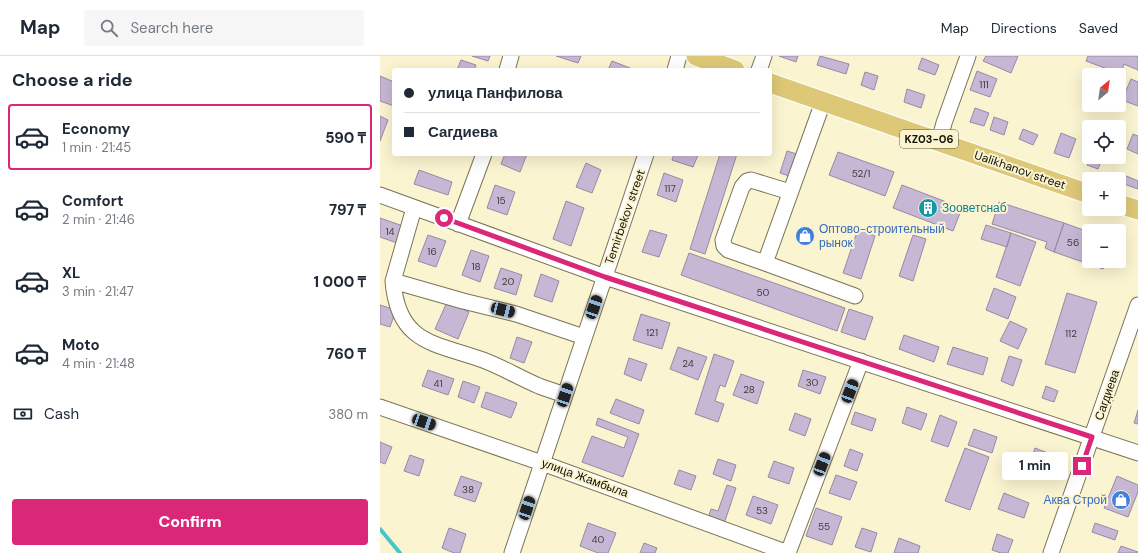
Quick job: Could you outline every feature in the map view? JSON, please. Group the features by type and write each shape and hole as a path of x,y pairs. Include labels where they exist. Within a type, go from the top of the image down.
{"main road":[{"path":"696,56 729,68"},
{"name":"Ualikhanov street","path":"772,84 1082,192"},
{"path":"1126,206 1138,210"}],"street":[{"path":"508,68 511,56"},
{"path":"676,68 679,56"},
{"path":"760,68 764,56"},
{"path":"939,142 944,123 968,56"},
{"path":"765,262 823,102"},
{"path":"458,224 483,156"},
{"name":"Temirbekov street","path":"512,553 645,156"},
{"path":"790,192 751,180 747,181 742,187 723,240 724,246 728,250 765,262 855,296"},
{"path":"380,195 605,277 1138,453"},
{"path":"414,208 393,281 394,296 401,313 410,328 418,336 439,347 483,360 540,386 565,395"},
{"path":"393,281 516,314 584,337"},
{"name":"Сагдиева","path":"1051,553 1138,305"},
{"path":"788,553 862,361"},
{"name":"улица Жамбыла","path":"380,407 542,463 788,553"}],"building":[{"path":"472,56 490,56 488,61"},
{"path":"556,56 581,56 578,63"},
{"path":"779,56 798,56 796,62"},
{"path":"820,56 849,64 846,74 817,65"},
{"path":"986,56 1018,56 1011,73 983,61"},
{"path":"1088,56 1138,56 1138,70 1124,64 1123,68 1105,68 1086,61"},
{"path":"922,58 939,65 935,75 918,69"},
{"path":"461,60 476,65 475,68 458,68"},
{"path":"612,61 630,68 609,68"},
{"path":"977,71 997,79 990,97 970,90"},
{"path":"865,72 878,76 874,90 861,85"},
{"path":"380,76 392,81 392,105 380,101"},
{"path":"1131,79 1138,82 1138,106 1126,102 1126,91"},
{"path":"907,89 925,95 921,108 904,102"},
{"path":"975,108 989,113 984,126 970,122"},
{"path":"380,116 388,120 380,141"},
{"path":"994,117 1008,122 1004,135 990,130"},
{"path":"1023,129 1038,135 1033,145 1019,139"},
{"path":"1061,133 1076,139 1069,158 1054,153"},
{"path":"1133,134 1138,136 1138,154 1127,149"},
{"path":"787,151 800,155 792,177 780,173"},
{"path":"838,152 894,172 885,196 829,175"},
{"path":"504,156 526,156 520,172 501,164"},
{"path":"673,156 698,156 693,167 672,160"},
{"path":"719,156 736,156 705,254 690,249"},
{"path":"586,163 601,170 592,193 576,187"},
{"path":"1087,164 1100,164 1098,169"},
{"path":"419,170 452,182 448,195 414,184"},
{"path":"664,173 683,180 676,202 657,195"},
{"path":"1126,176 1138,181 1138,189 1126,185"},
{"path":"495,185 515,192 507,215 487,208"},
{"name":"Зооветснаб","path":"902,185 962,208 953,231 893,208"},
{"path":"566,201 584,208 571,246 553,239"},
{"path":"999,202 1064,223 1054,252 1045,248 1047,242 992,224"},
{"path":"380,218 403,226 397,243 380,237"},
{"path":"1064,223 1082,229 1082,262 1054,252"},
{"path":"986,225 1011,233 1007,247 981,239"},
{"path":"858,229 875,236 861,279 843,273"},
{"path":"650,230 667,235 659,257 642,252"},
{"path":"1011,233 1036,242 1020,286 996,277"},
{"path":"428,235 446,241 436,267 418,261"},
{"path":"913,235 926,239 913,281 899,276"},
{"path":"471,250 489,256 480,282 462,275"},
{"path":"689,253 845,308 837,331 681,275"},
{"path":"501,268 522,275 516,295 494,288"},
{"path":"541,274 559,281 552,302 534,296"},
{"path":"994,288 1016,297 1008,319 986,310"},
{"path":"1067,293 1097,302 1075,373 1045,364"},
{"path":"447,302 469,312 458,339 435,329"},
{"path":"380,305 396,310 390,327 380,324"},
{"path":"849,309 873,317 865,340 841,332"},
{"path":"641,314 670,323 662,349 633,340"},
{"path":"1010,321 1027,329 1018,349 1000,341"},
{"path":"904,335 939,347 934,362 899,349"},
{"path":"517,337 532,342 524,363 510,358"},
{"path":"678,347 707,357 698,380 670,369"},
{"path":"953,347 988,358 983,375 947,364"},
{"path":"714,354 734,361 725,387 720,385 715,401 724,404 718,422 695,414"},
{"path":"1009,356 1022,360 1013,386 1001,381"},
{"path":"629,358 647,364 641,381 624,374"},
{"path":"428,370 454,379 448,395 422,386"},
{"path":"803,370 826,377 820,394 798,386"},
{"path":"741,374 764,382 757,404 733,395"},
{"path":"463,381 480,387 474,403 458,397"},
{"path":"1046,386 1058,391 1054,402 1042,398"},
{"path":"486,392 517,403 511,418 481,407"},
{"path":"616,399 644,410 639,424 610,413"},
{"path":"907,407 927,414 921,430 902,423"},
{"path":"1138,410 1138,424 1134,423"},
{"path":"855,412 876,419 872,431 851,424"},
{"path":"795,413 811,419 805,436 789,430"},
{"path":"940,415 957,422 948,447 931,441"},
{"path":"598,418 639,434 623,477 582,462 592,436 624,448 628,437 596,425"},
{"path":"974,429 997,437 992,453 968,445"},
{"path":"380,442 392,447 385,464 380,462"},
{"path":"965,448 989,457 970,510 945,501"},
{"path":"1035,448 1048,453 1041,473 1028,468"},
{"path":"850,449 863,454 857,471 844,466"},
{"path":"410,455 424,460 419,476 404,471"},
{"path":"718,459 736,465 731,481 713,474"},
{"path":"774,461 794,468 789,484 768,477"},
{"path":"679,470 696,476 691,490 674,484"},
{"path":"836,475 857,482 850,500 829,493"},
{"path":"461,476 482,483 475,502 454,495"},
{"name":"Аква Строй","path":"1117,476 1138,485 1138,492 1128,517 1104,508"},
{"path":"727,485 736,488 724,524 708,518 711,509 718,511"},
{"path":"1004,493 1029,503 1024,518 998,509"},
{"path":"753,496 778,505 771,524 746,515"},
{"path":"816,508 842,517 832,545 806,536"},
{"path":"588,523 616,533 608,553 598,553 580,546"},
{"path":"1095,523 1118,531 1115,540 1092,532"},
{"path":"449,528 466,534 460,553 454,553 442,548"},
{"path":"862,528 877,533 871,552 855,547"},
{"path":"997,534 1013,540 1008,553 1001,553 992,550"},
{"path":"899,538 920,546 918,553 894,553"},
{"path":"644,543 657,548 655,553 640,553"},
{"path":"1121,546 1138,552 1138,553 1118,553"}],"waterway":[{"path":"380,529 400,553"}],"place":[{"name":"Зооветснаб","path":"928,208"},
{"name":"Оптово-строительный рынок","path":"805,236"},
{"name":"Аква Строй","path":"1121,500"}],"route":[{"path":"444,218 605,277 1092,437 1082,466"}]}
